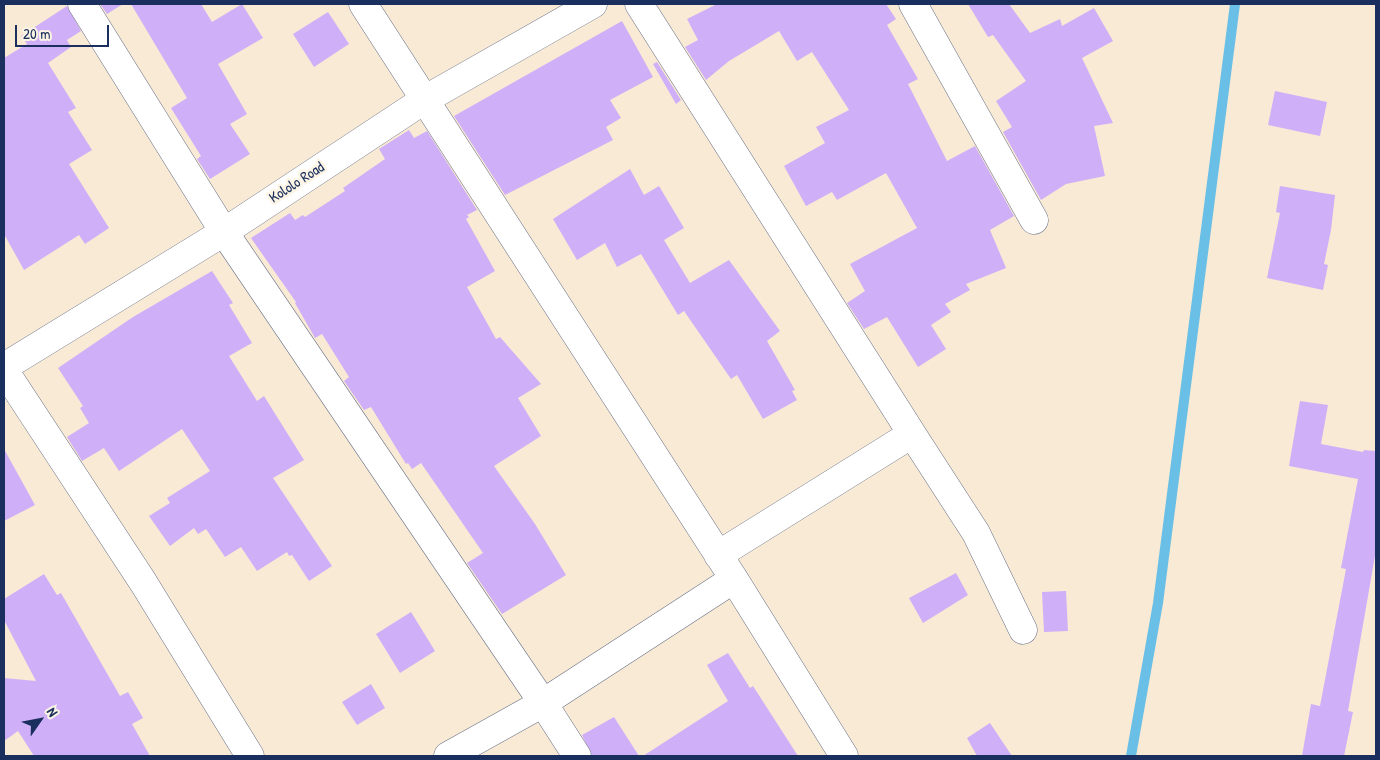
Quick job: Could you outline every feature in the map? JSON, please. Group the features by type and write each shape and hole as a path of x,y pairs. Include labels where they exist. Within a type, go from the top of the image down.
{"street":[{"path":"82,4 224,232 544,703 577,756"},
{"path":"363,4 734,579 844,756"},
{"name":"Kololo Road","path":"4,369 224,232 424,100 593,4"},
{"path":"639,4 976,533 1024,630"},
{"path":"913,4 1034,220"},
{"path":"4,369 143,582 250,756"},
{"path":"718,555 912,434"},
{"path":"448,756 544,703 734,579"}],"building":[{"path":"100,4 123,4 107,14"},
{"path":"131,4 201,4 212,22 242,4 263,38 218,64 247,114 230,124 250,154 210,179 197,159 201,156 171,108 187,98"},
{"path":"717,4 886,4 896,19 887,25 918,79 908,84 947,161 975,146 1014,216 990,230 1006,268 966,284 970,290 945,304 951,312 931,325 946,349 918,367 887,317 864,329 847,303 865,291 850,264 917,228 886,173 837,200 832,192 806,206 784,166 825,143 816,127 849,110 812,52 797,61 779,31 729,61 706,80 685,47 698,40 687,19"},
{"path":"968,4 1009,4 1030,33 1060,19 1062,26 1094,8 1113,41 1082,58 1113,123 1094,126 1105,176 1066,184 1041,200 1003,132 1012,127 996,101 1026,81 993,35 988,37"},
{"path":"67,6 81,31 67,40 71,47 48,63 76,108 68,112 92,150 69,164 109,228 85,244 79,235 24,270 4,234 4,58 27,44 21,36"},
{"path":"328,12 349,44 314,67 293,34"},
{"path":"622,21 653,77 610,100 621,118 606,127 613,140 505,195 454,116"},
{"path":"657,62 681,100 676,104 653,64"},
{"path":"1275,91 1327,102 1320,136 1268,125"},
{"path":"409,130 414,138 427,131 477,210 467,215 469,217 466,219 495,271 467,287 496,339 500,337 541,384 518,398 541,436 494,466 535,524 566,575 502,614 467,563 483,553 421,463 412,469 408,463 406,464 371,407 364,410 344,381 349,377 322,334 315,338 296,302 251,238 290,213 295,220 303,215 305,217 345,191 343,188 385,159 379,149"},
{"path":"630,169 644,195 659,186 684,228 664,240 690,283 729,260 780,331 767,341 795,390 792,391 797,400 763,419 737,375 731,379 684,311 678,315 641,254 617,267 605,243 577,260 553,219"},
{"path":"1280,186 1335,195 1331,230 1324,264 1328,265 1323,290 1267,278 1280,213 1276,212"},
{"path":"212,271 233,303 229,305 252,343 229,356 257,401 264,396 304,460 273,478 332,566 309,581 292,555 289,556 287,552 257,571 241,547 225,557 206,529 198,534 194,528 170,546 149,516 170,503 167,498 210,471 182,429 119,471 104,448 82,461 67,437 89,423 80,408 83,406 58,368 133,317"},
{"path":"1300,401 1328,405 1321,444 1363,452 1364,450 1376,451 1376,550 1348,711 1353,712 1344,756 1302,756 1311,704 1320,706 1346,569 1341,568 1358,479 1289,466"},
{"path":"4,449 35,505 4,521"},
{"path":"956,573 968,595 923,623 909,598"},
{"path":"44,574 57,595 61,593 120,696 128,692 143,718 132,724 150,756 34,756 18,731 4,741 4,678 36,681 4,620 4,599"},
{"path":"1066,591 1068,631 1044,632 1042,592"},
{"path":"411,612 435,651 400,673 376,634"},
{"path":"728,653 750,688 753,686 798,756 643,756 728,701 707,665"},
{"path":"371,684 385,708 357,725 342,702"},
{"path":"614,717 639,756 592,756 582,735"},
{"path":"990,723 1012,756 977,756 967,738"}],"waterway":[{"path":"1131,756 1158,603 1235,4"}]}
